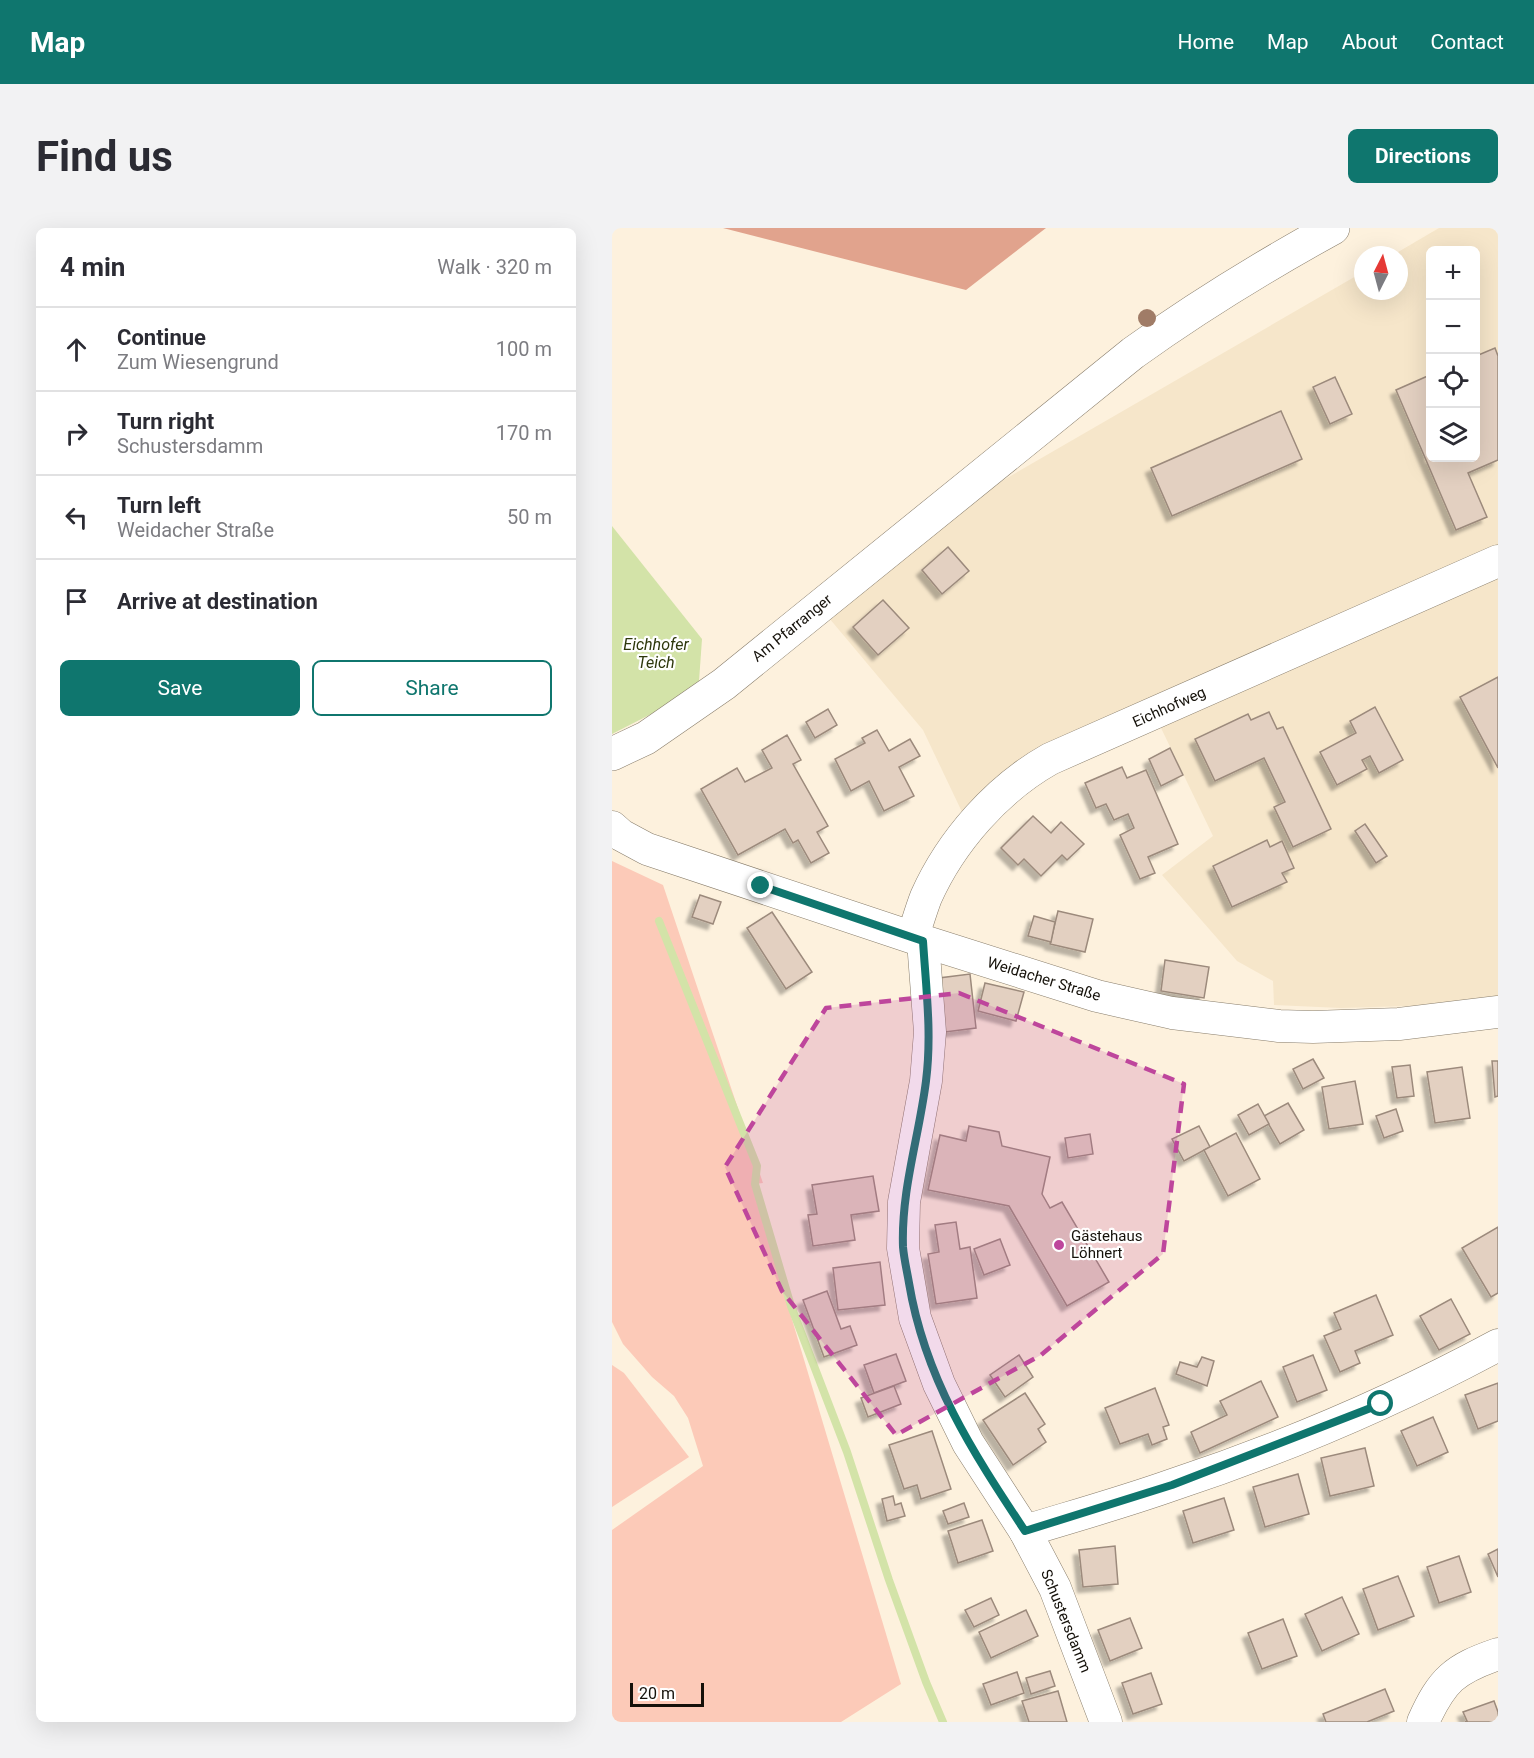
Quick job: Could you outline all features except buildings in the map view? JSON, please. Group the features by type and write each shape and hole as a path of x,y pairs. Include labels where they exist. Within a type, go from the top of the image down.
{"main road":[{"name":"Am Pfarranger","path":"612,754 646,738 724,684 963,488 1165,330 1262,267 1333,228"}],"street":[{"name":"Eichhofweg","path":"918,939 926,897 949,857 985,808 1029,771 1050,759 1498,561"},
{"name":"Weidacher Straße","path":"612,826 621,835 647,849 1097,996 1172,1013 1207,1019 1313,1027 1399,1024 1498,1012"},
{"name":"Schustersdamm","path":"918,939 930,1032 926,1081 904,1202 903,1248 915,1318 939,1384 968,1443 1025,1531 1055,1588 1106,1722"},
{"path":"1025,1531 1172,1485 1236,1462 1381,1404 1498,1345"},
{"path":"1423,1722 1439,1689 1452,1677 1466,1667 1498,1654"}],"highlighted area":[{"path":"959,993 1184,1084 1163,1254 1041,1355 896,1435 782,1291 725,1167 826,1008"}],"shaded area":[{"path":"723,228 1046,228 966,290"},
{"path":"1439,228 1498,228 1498,1000 1473,1004 1341,1008 1274,1005 1273,981 1237,961 1162,875 1213,836 1149,703 1023,757 995,778 962,812 923,730 829,618 988,489 1354,277 1354,300 1408,300 1408,246"},
{"path":"612,861 663,885 763,1183 755,1184 788,1306 901,1684 841,1722 612,1722 612,1530 703,1466 688,1418 674,1396 652,1377 623,1344 612,1322"},
{"path":"612,1365 624,1373 689,1457 612,1507"}],"water":[{"name":"Eichhofer Teich","path":"612,526 702,639 699,681 659,710 612,734"}],"waterway":[{"path":"659,921 757,1166 755,1184 791,1306 847,1452 889,1580 943,1722"}],"place":[{"name":"Gästehaus Löhnert","path":"1059,1245"}],"route":[{"path":"761,886 923,941 930,1032 926,1081 904,1202 903,1248 915,1318 939,1384 968,1443 1025,1531 1225,1467 1381,1404"}]}
